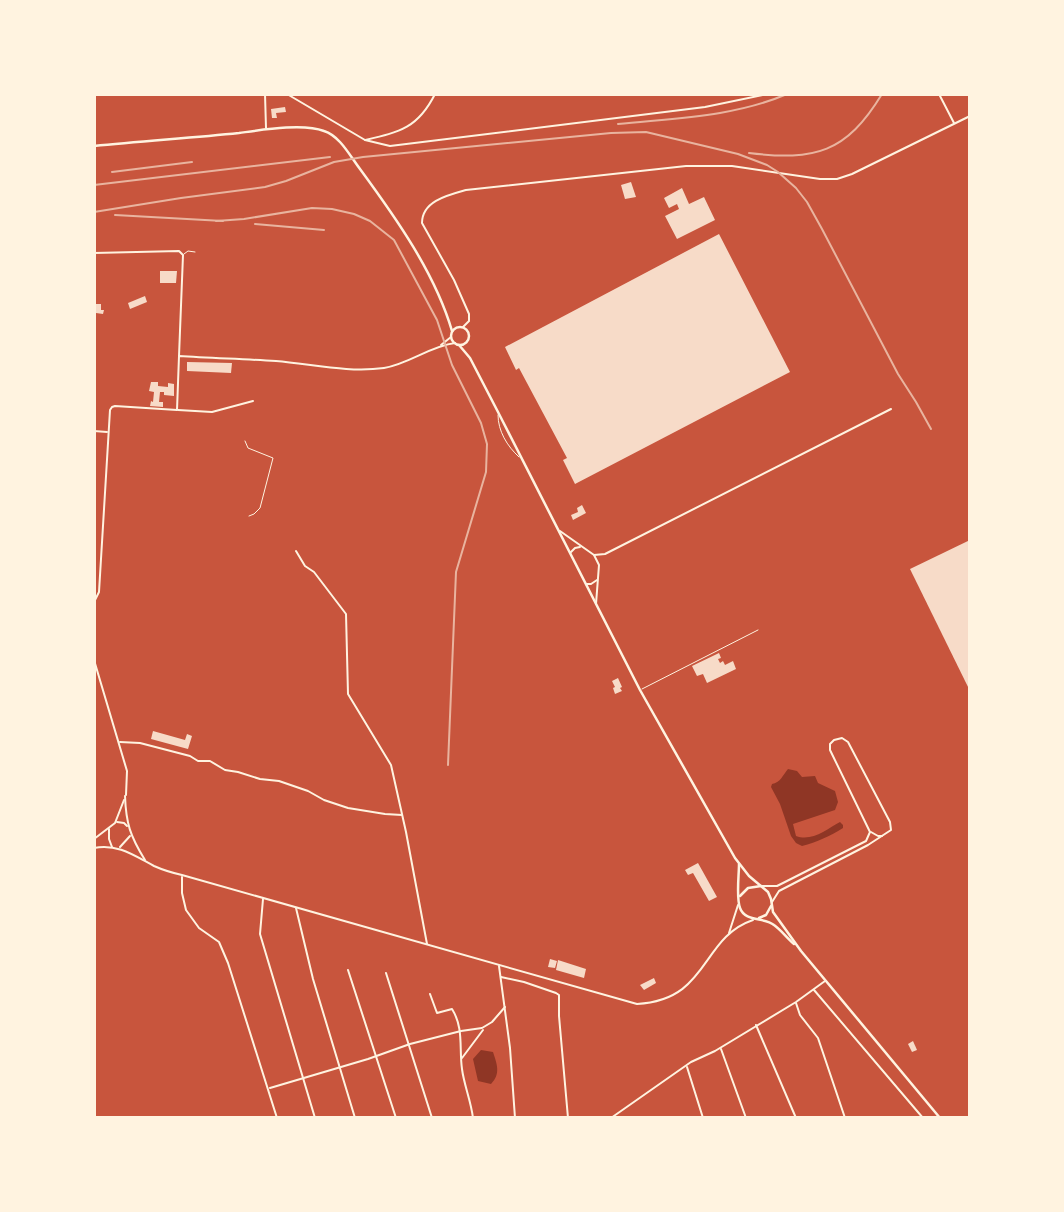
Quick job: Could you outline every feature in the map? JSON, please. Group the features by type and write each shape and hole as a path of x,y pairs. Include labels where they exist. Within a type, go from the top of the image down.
{"main road":[{"path":"94,146 312,128 330,133 340,143 408,238 447,316 452,331 451,337 468,356 640,690 739,864 768,892 778,921 940,1118"},
{"path":"447,316 467,330 468,356"},
{"path":"452,331 461,327"},
{"path":"457,344 466,342"},
{"path":"739,864 739,900 745,915 758,918 768,912 772,903"},
{"path":"739,900 745,889 761,886"},
{"path":"758,918 774,924 802,951"}],"street":[{"path":"265,94 266,130"},
{"path":"287,94 365,140 390,146 705,107 768,94"},
{"path":"365,140 408,128 418,121 435,94"},
{"path":"939,94 954,123"},
{"path":"461,327 469,321 469,314 454,280 422,223 422,214 428,207 446,196 466,190 696,166 732,166 832,179 852,174 970,116"},
{"path":"94,253 179,251 183,256 177,410"},
{"path":"439,347 451,337"},
{"path":"178,356 276,361 363,370 386,368 439,347 457,344"},
{"path":"94,603 99,592 108,432 112,407 212,412 253,401"},
{"path":"594,555 605,554 891,409"},
{"path":"94,431 108,432"},
{"path":"558,530 594,555 599,565"},
{"path":"570,553 581,546"},
{"path":"296,551 304,566 314,572 346,614 348,694 391,765 427,944"},
{"path":"596,605 599,565 605,554"},
{"path":"586,584 594,583 598,577"},
{"path":"94,660 127,771 127,788 115,823 94,839"},
{"path":"772,903 779,891 884,835 891,830 890,822 852,746 837,738 830,744 830,751 870,832 878,836 884,835"},
{"path":"119,742 140,743 198,761 210,761 225,770 308,790 324,800 348,808 402,816"},
{"path":"125,796 130,834 146,861"},
{"path":"115,823 124,823 128,827"},
{"path":"109,828 109,839 113,847"},
{"path":"761,886 783,883 866,841 870,832"},
{"path":"120,848 130,834"},
{"path":"94,848 120,848 159,868 182,876 628,1002 647,1003 673,996 687,987 728,935 743,924 758,918"},
{"path":"182,876 186,910 199,928 219,942 228,963 277,1118"},
{"path":"263,899 260,934 315,1118"},
{"path":"728,935 739,900"},
{"path":"296,907 310,967 355,1118"},
{"path":"499,965 515,1118"},
{"path":"348,970 396,1118"},
{"path":"386,973 432,1118"},
{"path":"501,977 559,995 568,1118"},
{"path":"611,1118 687,1066 796,1002 825,980"},
{"path":"814,989 923,1118"},
{"path":"430,994 437,1013 452,1010 461,1031 462,1069 472,1118"},
{"path":"796,1002 800,1015 818,1038 845,1118"},
{"path":"269,1088 410,1045 482,1028 492,1022 505,1007"},
{"path":"756,1025 796,1118"},
{"path":"461,1059 484,1030 482,1028"},
{"path":"720,1048 746,1118"},
{"path":"687,1066 703,1118"}],"lane":[{"path":"183,256 188,251 195,252"},
{"path":"244,441 248,448 273,458 260,508 249,516"},
{"path":"640,690 758,629"}],"shaded area":[{"path":"788,769 797,771 802,777 815,776 818,783 835,791 838,802 835,810 793,824 796,836 814,836 840,822 843,828 802,846 796,843 771,787"},
{"path":"481,1050 493,1052 496,1061 497,1073 491,1084 478,1081 473,1059"}],"building":[{"path":"285,107 286,112 276,113 277,118 272,118 271,109"},
{"path":"631,182 636,197 625,199 621,185"},
{"path":"682,188 689,204 704,197 715,220 677,239 665,216 679,209 677,204 669,208 664,198"},
{"path":"719,234 790,372 575,484 563,460 567,458 505,347"},
{"path":"160,271 177,271 176,283 160,283"},
{"path":"145,296 147,302 130,309 128,303"},
{"path":"94,304 101,304 103,314 94,311"},
{"path":"187,362 232,363 231,373 187,371"},
{"path":"151,382 168,387 168,383 174,384 174,396 160,392 159,402 163,402 163,407 150,406 154,392 149,391"},
{"path":"582,505 586,513 573,520 571,515 578,512 577,508"},
{"path":"970,540 970,691 910,569"},
{"path":"719,653 720,663 723,661 725,665 733,661 736,669 707,683 703,674 697,676 692,666"},
{"path":"618,678 622,691 615,694 612,681"},
{"path":"153,731 185,740 187,734 192,736 188,749 151,739"},
{"path":"698,863 717,897 709,901 693,873 688,875 685,870"},
{"path":"550,959 557,961 555,968 548,967"},
{"path":"558,960 586,969 584,978 556,970"},
{"path":"654,978 656,983 644,990 640,985"},
{"path":"913,1041 917,1050 912,1052 908,1044"}],"railway":[{"path":"618,124 725,112 767,102 787,94"},
{"path":"749,153 793,155 827,149 842,141 855,129 882,94"},
{"path":"94,212 265,187 334,162 363,157 611,133 646,132 738,154 778,172 807,202 898,374 931,429"},
{"path":"94,185 330,157"},
{"path":"112,172 192,162"},
{"path":"216,221 312,208 332,209 370,221 394,240 437,320 452,365 481,423 487,444 486,472 456,572 448,765"},
{"path":"115,215 223,221"},
{"path":"255,224 324,230"}]}
